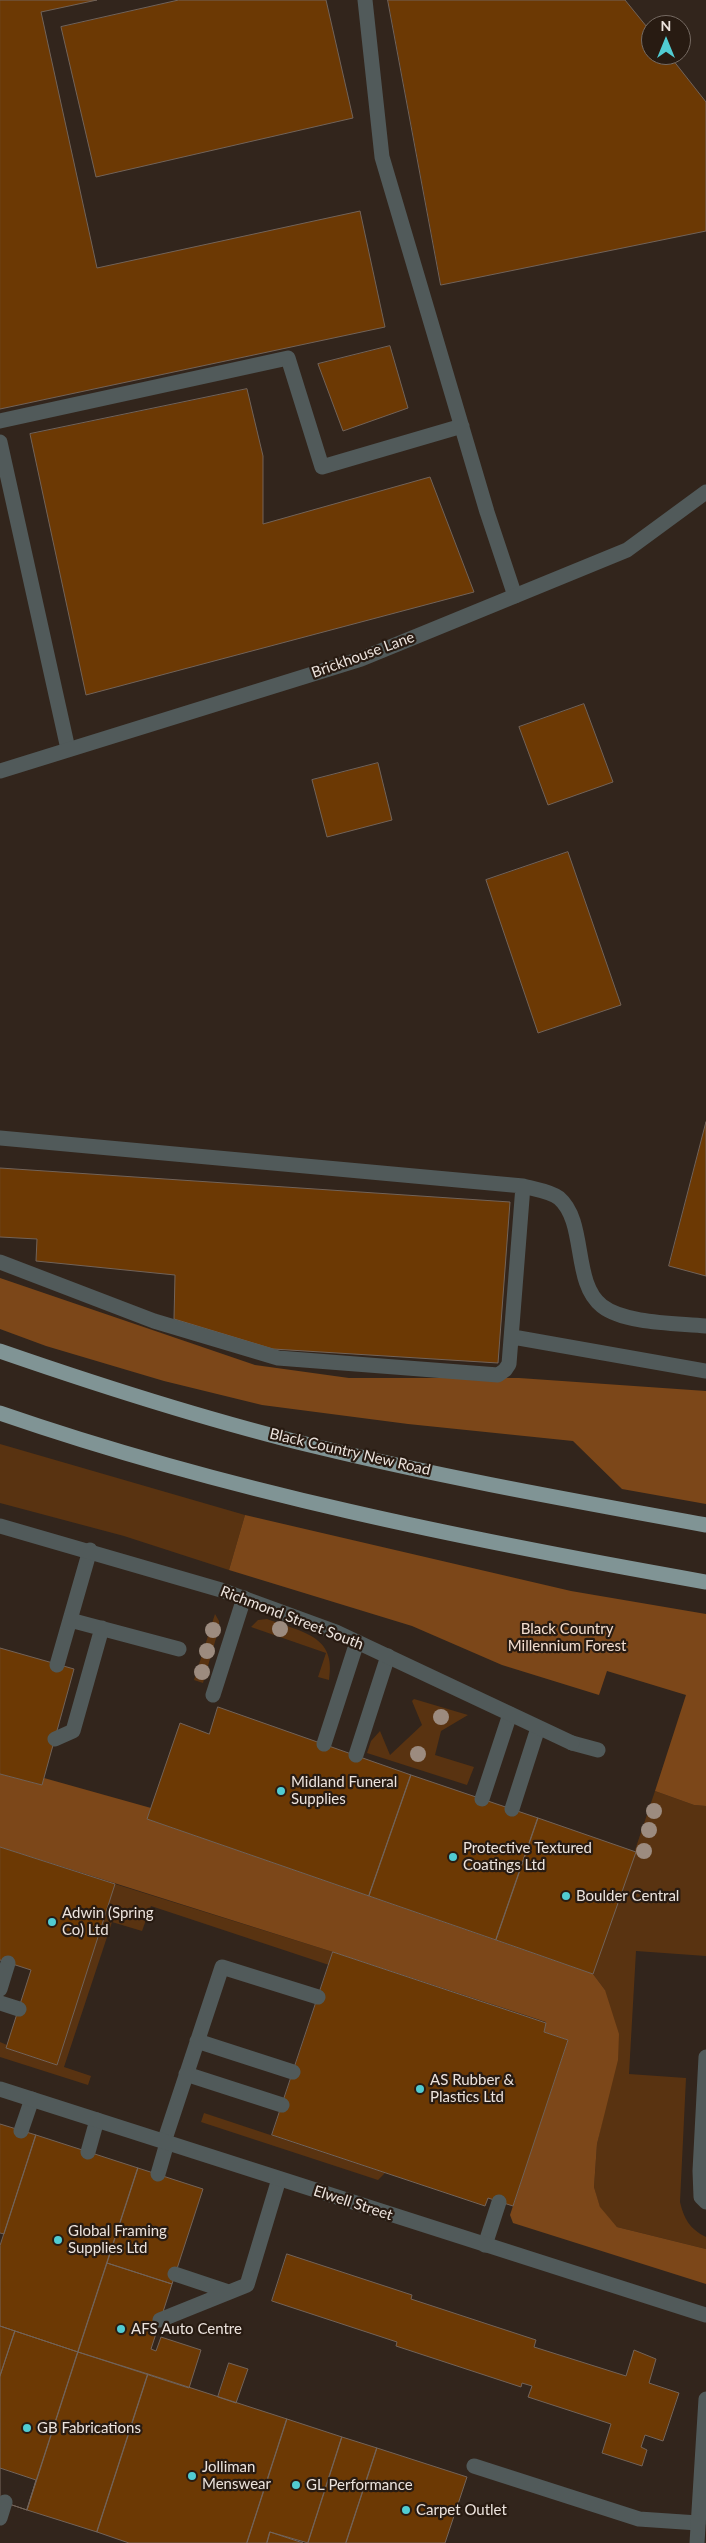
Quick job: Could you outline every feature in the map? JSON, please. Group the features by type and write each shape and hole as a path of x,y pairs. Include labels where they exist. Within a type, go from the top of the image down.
{"highway":[{"name":"Black Country New Road","path":"0,1351 100,1386 317,1447 542,1495 706,1524"},
{"path":"0,1413 70,1437 259,1489 437,1531 706,1582"}],"street":[{"path":"365,0 382,157 515,596"},
{"path":"0,421 288,358 322,467 462,426"},
{"path":"0,442 68,749"},
{"name":"Brickhouse Lane","path":"0,771 361,659 627,550 706,492"},
{"path":"0,1138 523,1186 558,1198 570,1213 589,1286 601,1306 617,1314 706,1326"},
{"path":"0,1262 154,1321 278,1358 498,1375 506,1370 510,1364 523,1186"},
{"path":"513,1337 706,1371"},
{"name":"Richmond Street South","path":"0,1526 90,1550 244,1598 336,1632 538,1728 572,1743 598,1750"},
{"path":"57,1665 90,1550"},
{"path":"213,1695 244,1598"},
{"path":"70,1620 179,1649"},
{"path":"55,1738 73,1731 102,1628"},
{"path":"324,1744 357,1642"},
{"path":"356,1755 388,1656"},
{"path":"482,1798 510,1714"},
{"path":"512,1809 538,1728"},
{"path":"0,1989 8,1963"},
{"path":"158,2174 165,2143 186,2074 222,1967 318,1997"},
{"path":"0,2003 19,2009"},
{"path":"197,2041 293,2072"},
{"path":"706,2057 700,2172 701,2197 706,2202"},
{"path":"186,2074 282,2105"},
{"name":"Elwell Street","path":"0,2089 706,2315"},
{"path":"21,2131 32,2099"},
{"path":"88,2152 97,2120"},
{"path":"160,2320 246,2285 280,2179"},
{"path":"485,2245 499,2202"},
{"path":"176,2274 229,2292"},
{"path":"697,2543 706,2399"},
{"path":"474,2466 639,2519 698,2523"},
{"path":"0,2518 5,2502"}],"shaded area":[{"path":"0,1444 245,1515 229,1570 124,1536 0,1503"},
{"path":"215,1614 219,1621 219,1628 203,1683 194,1680"},
{"path":"267,1619 304,1632 322,1644 327,1653 330,1665 329,1680 318,1677 326,1653 251,1627 258,1620"},
{"path":"414,1699 468,1715 441,1731 435,1755 474,1767 467,1785 367,1753 371,1741 380,1731 390,1755 422,1725 412,1701"},
{"path":"655,1791 694,1805 706,1806 706,1956 636,1951 629,2074 686,2078 680,2202 689,2223 696,2231 706,2237 706,2249 617,2227 600,2208 594,2187 597,2144 604,2113 605,1990 593,1974"},
{"path":"115,1884 333,1952 329,1965 151,1906 142,1931 112,1922 64,2067 91,2076 88,2085 0,2057 0,2042 7,2045 6,2048 57,2065"},
{"path":"204,2113 385,2173 378,2180 201,2122"}],"green space":[{"path":"0,1278 255,1365 349,1378 519,1378 706,1391 706,1504 622,1489 573,1441 408,1424 262,1405 164,1381 46,1346 0,1329"},
{"name":"Black Country Millennium Forest","path":"245,1515 571,1591 706,1614 706,1806 694,1805 655,1791 686,1695 607,1671 599,1695 502,1665 412,1626 229,1570"},
{"path":"0,1774 42,1785 44,1778 151,1808 147,1819 593,1974 605,1990 619,2034 618,2060 597,2144 594,2187 600,2207 617,2227 706,2249 706,2284 513,2223 510,2215 568,2040 544,2032 546,2022 333,1952 0,1847"}],"building":[{"path":"0,0 97,0 41,12 97,268 360,211 385,327 0,409"},
{"path":"179,0 326,0 353,118 96,177 61,27"},
{"path":"388,0 625,0 641,20 641,65 677,65 706,102 706,231 441,285"},
{"path":"390,346 408,408 343,431 318,364"},
{"path":"247,389 263,456 263,524 430,477 474,592 86,695 30,434"},
{"path":"584,704 613,782 548,805 519,727"},
{"path":"378,763 392,820 327,837 312,780"},
{"path":"568,852 621,1005 538,1033 486,880"},
{"path":"706,1122 706,1276 669,1266"},
{"path":"0,1168 510,1202 498,1363 273,1349 174,1319 175,1275 36,1261 37,1239 0,1237"},
{"path":"0,1648 74,1669 42,1785 0,1774"},
{"name":"Midland Funeral Supplies","path":"218,1707 411,1775 369,1896 147,1819 180,1723 209,1734"},
{"name":"Protective Textured Coatings Ltd","path":"411,1775 538,1818 496,1940 369,1896"},
{"name":"Boulder Central","path":"538,1818 636,1852 593,1974 496,1940"},
{"name":"Adwin (Spring Co) Ltd","path":"0,1847 115,1884 57,2065 6,2048 31,1970 0,1960"},
{"name":"AS Rubber & Plastics Ltd","path":"333,1952 546,2023 544,2032 568,2040 513,2206 488,2198 485,2206 272,2135"},
{"path":"0,2124 36,2135 4,2234 0,2233"},
{"name":"Global Framing Supplies Ltd","path":"36,2135 138,2168 78,2352 0,2326 0,2246"},
{"path":"138,2168 203,2189 172,2284 107,2263"},
{"path":"287,2254 412,2295 411,2299 536,2340 534,2347 626,2376 634,2350 656,2359 649,2383 679,2393 663,2441 645,2435 641,2447 647,2450 642,2466 602,2453 611,2424 528,2397 532,2386 522,2383 521,2387 396,2346 397,2342 272,2301"},
{"name":"AFS Auto Centre","path":"107,2263 172,2284 151,2349 156,2351 161,2337 201,2350 189,2388 78,2352"},
{"path":"0,2326 15,2331 0,2376"},
{"name":"GB Fabrications","path":"15,2331 78,2352 27,2510 0,2501 0,2376"},
{"path":"78,2352 148,2374 97,2532 27,2510"},
{"path":"229,2363 248,2369 236,2403 218,2397"},
{"name":"Jolliman Menswear","path":"148,2374 287,2419 247,2543 129,2543 97,2532"},
{"name":"GL Performance","path":"287,2419 342,2437 308,2543 270,2532 267,2543 247,2543"},
{"path":"342,2437 377,2448 346,2543 308,2543"},
{"name":"Carpet Outlet","path":"377,2448 467,2477 445,2543 346,2543"},
{"path":"0,2468 36,2480 27,2510 0,2501"},
{"path":"270,2532 303,2543 267,2543"}],"place":[{"name":"Midland Funeral Supplies","path":"281,1791"},
{"name":"Protective Textured Coatings Ltd","path":"453,1857"},
{"name":"Boulder Central","path":"566,1896"},
{"name":"Adwin (Spring Co) Ltd","path":"52,1922"},
{"name":"AS Rubber & Plastics Ltd","path":"420,2089"},
{"name":"Global Framing Supplies Ltd","path":"58,2240"},
{"name":"AFS Auto Centre","path":"121,2329"},
{"name":"GB Fabrications","path":"27,2428"},
{"name":"Jolliman Menswear","path":"192,2476"},
{"name":"GL Performance","path":"296,2485"},
{"name":"Carpet Outlet","path":"406,2510"}]}
